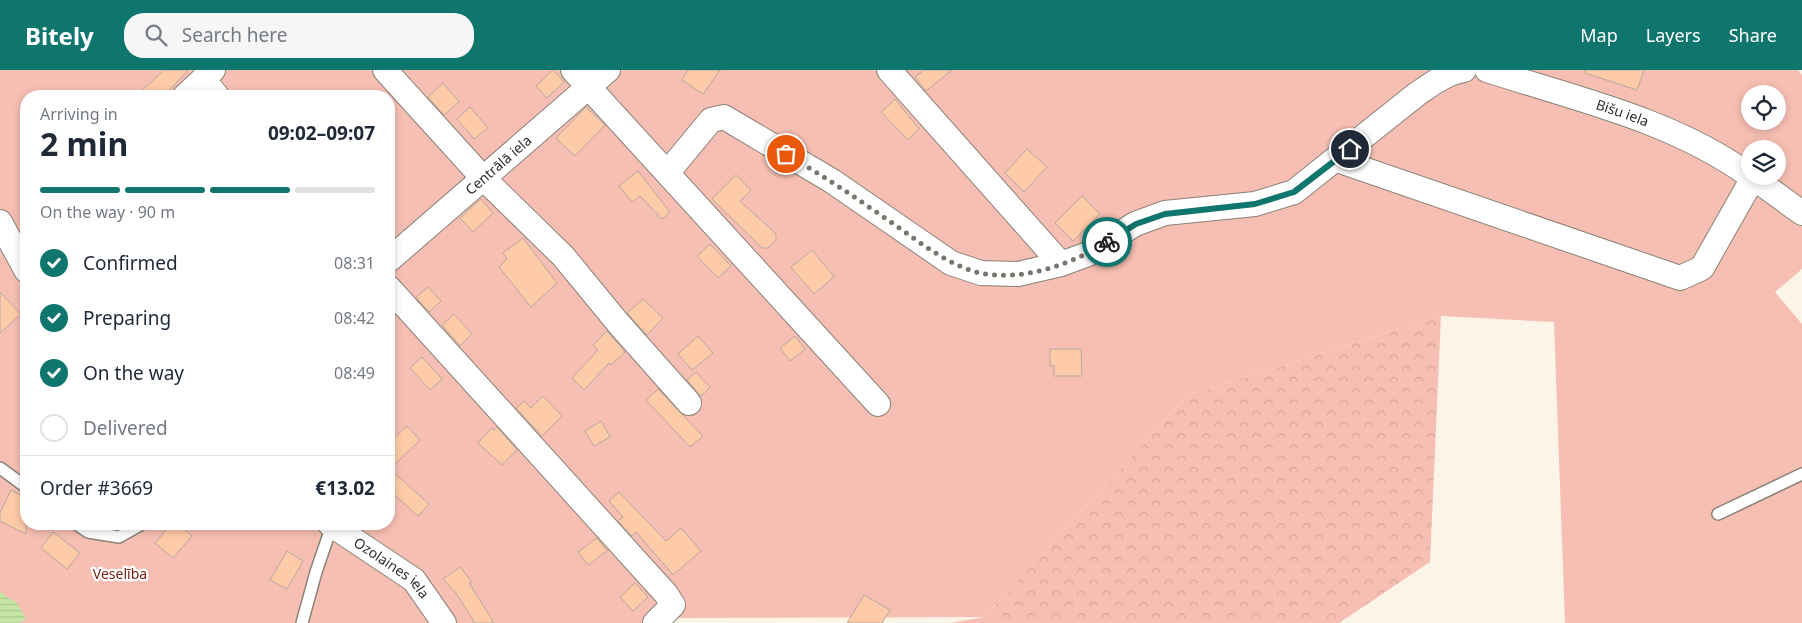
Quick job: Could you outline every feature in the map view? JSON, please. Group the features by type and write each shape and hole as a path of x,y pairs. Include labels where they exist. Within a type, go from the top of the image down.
{"street":[{"path":"385,70 482,177 563,256 618,323 689,403"},
{"path":"573,70 878,404"},
{"name":"Centrālā iela","path":"395,255 482,177 608,70"},
{"path":"889,70 1061,264"},
{"path":"668,172 711,120 724,117 832,181 951,263 981,273 1018,274 1061,264 1088,254 1136,224 1165,214 1255,204 1294,192 1337,160 1417,94 1438,80 1454,72 1464,70"},
{"name":"Bišu iela","path":"1487,70 1626,114 1688,137 1724,157 1741,170"},
{"path":"196,90 211,82"},
{"path":"1337,160 1680,278 1702,268 1747,185"},
{"name":"Bišu iela","path":"1762,185 1802,213"},
{"path":"0,222 20,252"},
{"path":"395,295 666,594 673,605 655,623"},
{"name":"Ozolaines iela","path":"340,530 414,580 444,623"}],"lane":[{"path":"0,468 20,483"},
{"path":"1718,514 1802,474"},
{"path":"85,530 119,537 131,530"},
{"path":"302,623 329,530"}],"green space":[{"name":"Veselība","path":"0,70 1798,70 1802,75 1802,269 1775,292 1802,324 1802,623 1565,623 1554,322 1441,316 1188,395 984,617 672,618 668,623 10,623 0,621"},
{"path":"1441,316 1430,562 1339,623 950,623 984,617 1188,395"}],"shaded area":[{"path":"0,592 17,603 26,619 19,623 0,623"}],"building":[{"path":"164,70 188,70 170,90 142,90"},
{"path":"553,70 564,82 547,98 536,86"},
{"path":"688,70 720,70 703,94 682,80"},
{"path":"924,70 952,70 926,91 915,77"},
{"path":"1585,70 1644,70 1637,90 1585,73"},
{"path":"443,83 459,102 444,115 428,97"},
{"path":"895,99 919,129 908,140 881,112"},
{"path":"470,107 488,128 474,139 457,119"},
{"path":"586,107 605,125 575,156 556,138"},
{"path":"1027,149 1047,167 1024,192 1005,173"},
{"path":"638,171 670,212 662,219 640,196 632,202 619,186"},
{"path":"736,175 751,190 740,201 776,234 776,240 768,248 762,248 712,199"},
{"path":"1082,196 1100,214 1073,241 1055,223"},
{"path":"481,199 493,213 473,232 460,218"},
{"path":"523,238 557,283 531,307 499,267 507,259 503,253"},
{"path":"710,244 731,266 718,278 697,256"},
{"path":"812,250 834,277 814,294 791,267"},
{"path":"428,287 441,301 429,312 416,297"},
{"path":"0,292 20,315 0,333"},
{"path":"643,299 663,318 647,335 627,313"},
{"path":"454,314 472,334 460,346 442,325"},
{"path":"607,331 625,352 611,365 609,363 584,390 572,378 598,350 593,345"},
{"path":"698,336 713,353 692,370 678,354"},
{"path":"795,336 805,349 790,361 780,348"},
{"path":"1050,349 1081,349 1082,376 1054,376 1054,366 1050,366"},
{"path":"422,357 442,379 430,390 410,368"},
{"path":"696,372 710,387 701,396 687,380"},
{"path":"658,389 703,436 690,447 646,400"},
{"path":"543,396 562,416 542,436 516,408 524,401 531,408"},
{"path":"601,421 610,437 594,446 585,431"},
{"path":"407,426 420,440 395,464 395,437"},
{"path":"497,427 517,450 502,465 478,443 492,428 494,430"},
{"path":"395,473 429,504 418,516 395,495"},
{"path":"11,490 20,495 20,530 26,530 26,534 0,521 0,513"},
{"path":"619,492 666,541 681,528 701,551 673,575 636,532 632,536 618,521 623,517 609,501"},
{"path":"166,530 185,530 192,536 173,558 155,543"},
{"path":"53,532 80,553 67,569 41,548"},
{"path":"597,538 607,551 588,565 578,552"},
{"path":"287,551 303,561 287,589 270,580"},
{"path":"460,567 472,582 469,583 494,623 475,623 456,593 443,579"},
{"path":"635,583 648,597 633,611 620,597"},
{"path":"864,595 890,610 882,623 847,623"}],"way so far":[{"path":"786,154 832,181 951,263 981,273 1018,274 1061,264 1088,254 1107,242"}],"route":[{"path":"1107,242 1136,224 1165,214 1204,208 1255,204 1294,192 1350,149"}]}
